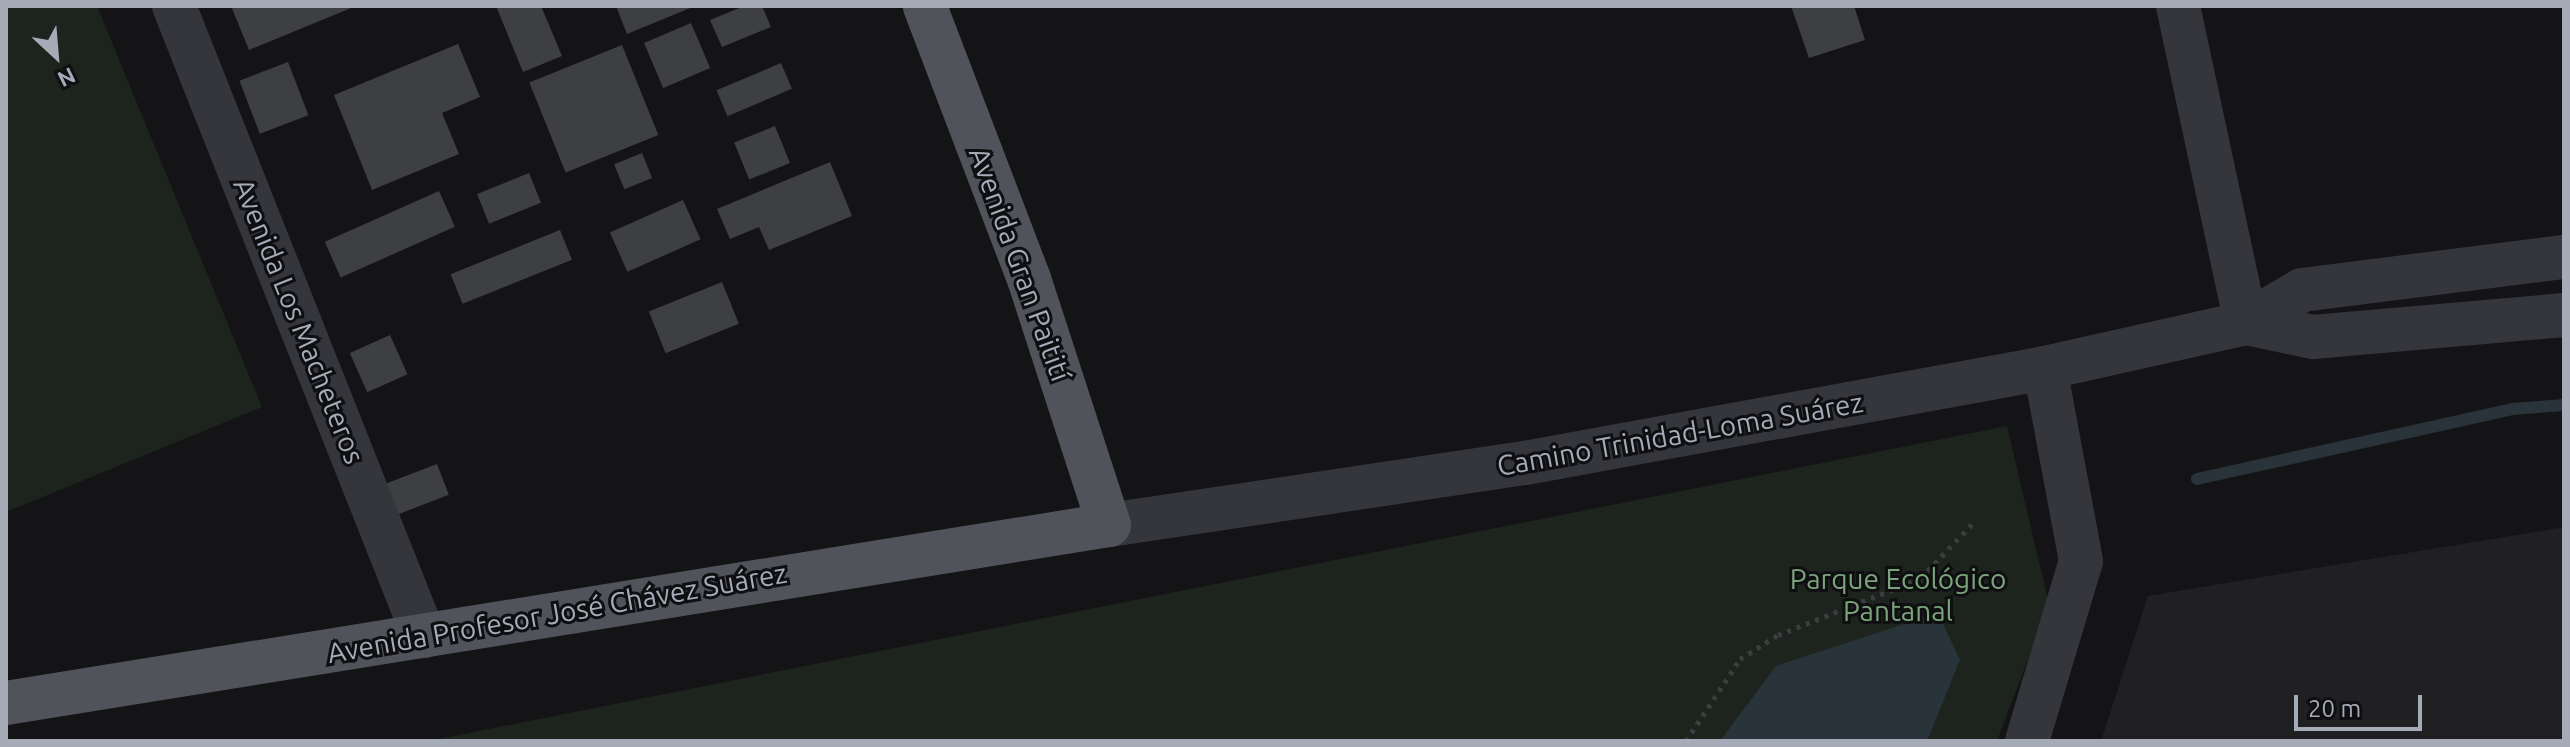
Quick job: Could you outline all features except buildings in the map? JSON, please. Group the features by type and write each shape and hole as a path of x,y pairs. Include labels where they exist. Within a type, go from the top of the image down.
{"main road":[{"name":"Avenida Gran Paitití","path":"925,6 1029,279 1109,525"},
{"name":"Avenida Profesor José Chávez Suárez","path":"6,703 1109,525"}],"street":[{"name":"Avenida Los Macheteros","path":"174,6 424,636"},
{"path":"2178,6 2246,323"},
{"name":"Camino Trinidad-Loma Suárez","path":"1109,525 1525,463 2045,368 2246,323 2302,290 2564,257"},
{"name":"Camino Trinidad-Loma Suárez","path":"2246,323 2313,337 2564,315"},
{"path":"2027,741 2081,561 2045,368"}],"path":[{"path":"1686,741 1740,659 1778,635 1921,578 1972,524"}],"shaded area":[{"path":"2564,527 2564,741 2101,741 2148,596"},
{"path":"1938,613 1960,660 1927,741 1720,741 1776,666"}],"green space":[{"path":"6,6 97,6 262,407 6,512"},
{"name":"Parque Ecológico Pantanal","path":"2007,426 2049,604 1997,741 429,741"}],"waterway":[{"path":"2197,479 2512,409 2564,405"}]}
